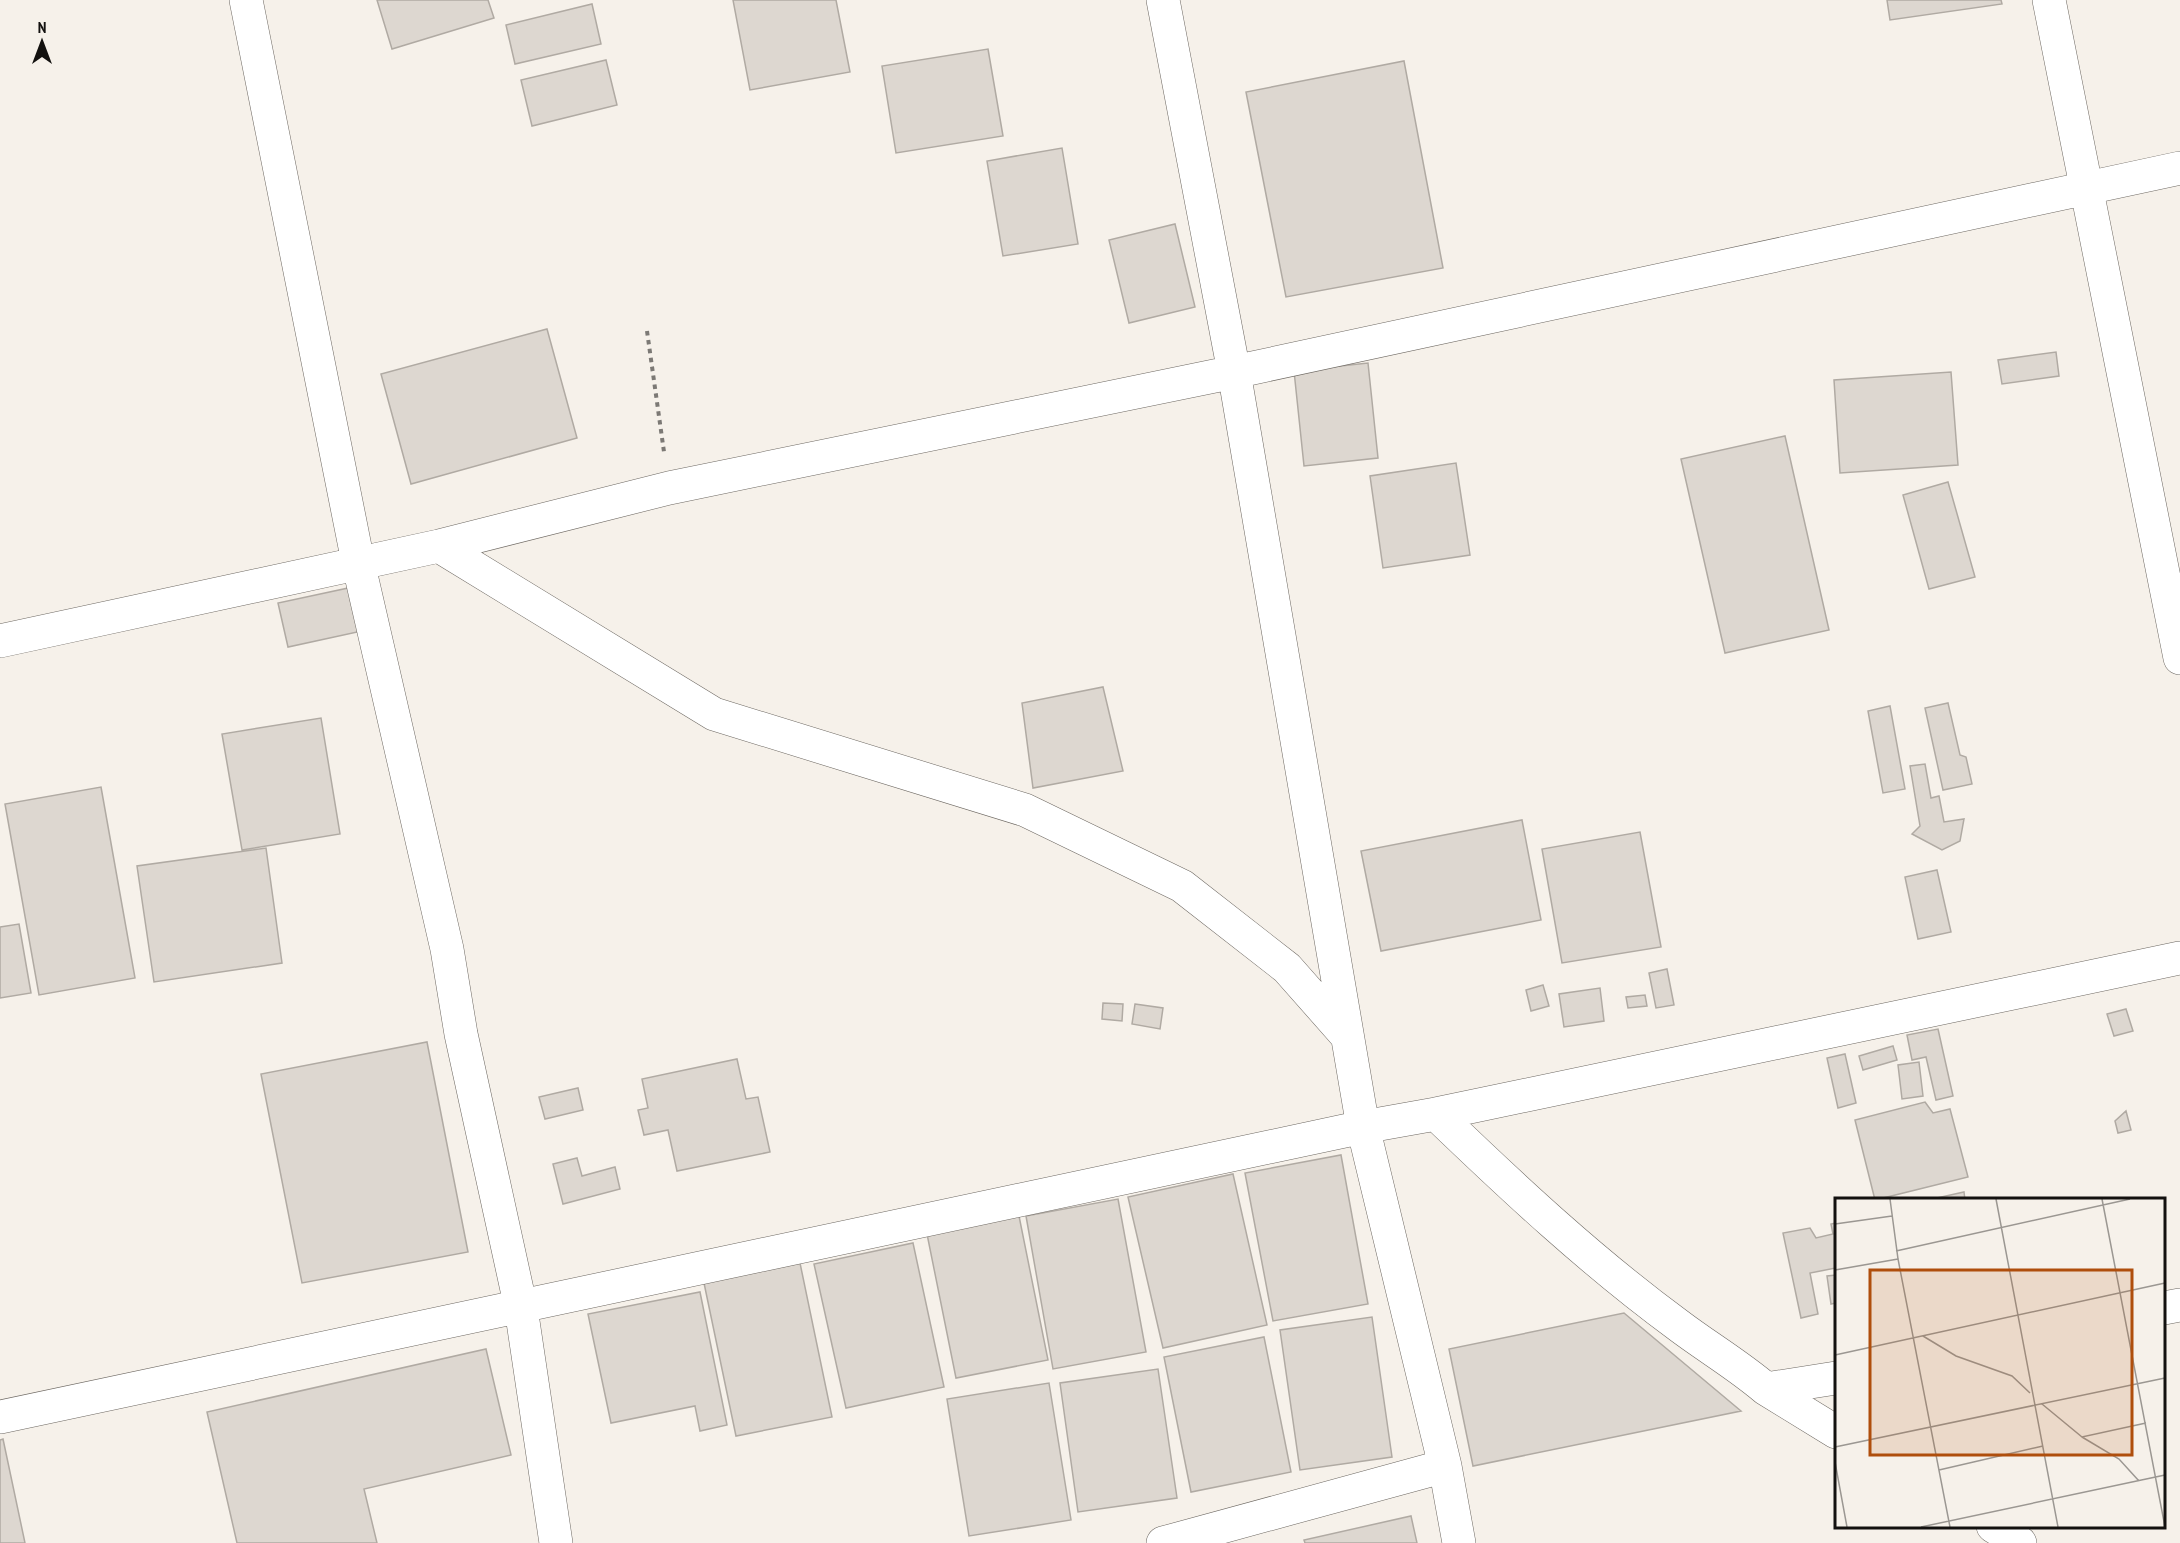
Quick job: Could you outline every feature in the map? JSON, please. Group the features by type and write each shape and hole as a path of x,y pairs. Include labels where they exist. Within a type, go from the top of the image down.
{"street":[{"path":"246,0 358,562 447,949 461,1034 521,1308 556,1543"},
{"path":"1163,0 1234,372 1363,1127 1445,1466 1460,1543"},
{"path":"2049,0 2180,658"},
{"path":"0,641 439,546 669,488 1234,372 2180,168"},
{"path":"439,546 714,714 1025,810 1182,886 1287,968 1347,1036"},
{"path":"0,1417 521,1308 1363,1127 1436,1114 2180,958"},
{"path":"1436,1114 1538,1213 1678,1325 1742,1368 1766,1389 1835,1431"},
{"path":"2165,1308 2180,1305"},
{"path":"1766,1389 1835,1378"},
{"path":"1163,1543 1445,1466"},
{"path":"1995,1528 2020,1543"}],"path":[{"path":"647,331 669,488"}],"building":[{"path":"377,0 488,0 494,18 392,49"},
{"path":"733,0 836,0 850,72 750,90"},
{"path":"1887,0 2001,0 2002,4 1890,20"},
{"path":"592,4 601,44 515,64 506,25"},
{"path":"988,49 1003,136 896,153 882,66"},
{"path":"606,60 617,105 532,126 521,80"},
{"path":"1404,61 1443,268 1286,297 1246,92"},
{"path":"1062,148 1078,244 1003,256 987,161"},
{"path":"1175,224 1195,307 1129,323 1109,240"},
{"path":"547,329 577,438 411,484 381,374"},
{"path":"2056,352 2059,376 2002,384 1998,360"},
{"path":"1368,363 1378,458 1304,466 1294,371"},
{"path":"1951,372 1958,465 1840,473 1834,380"},
{"path":"1785,436 1829,630 1725,653 1681,459"},
{"path":"1456,463 1470,555 1383,568 1370,476"},
{"path":"1948,482 1975,577 1929,589 1903,495"},
{"path":"353,587 362,631 288,647 278,603"},
{"path":"1103,687 1123,771 1033,788 1022,703"},
{"path":"1948,703 1960,755 1966,757 1972,784 1943,790 1925,708"},
{"path":"1890,706 1905,789 1883,793 1868,711"},
{"path":"321,718 340,834 242,850 222,734"},
{"path":"1925,764 1931,798 1939,796 1944,822 1964,819 1960,841 1942,850 1912,834 1920,826 1910,766"},
{"path":"101,787 135,978 39,995 5,804"},
{"path":"1522,820 1541,920 1381,951 1361,851"},
{"path":"1640,832 1661,947 1562,963 1542,849"},
{"path":"266,848 282,963 154,982 137,866"},
{"path":"1937,870 1951,932 1918,939 1905,877"},
{"path":"19,924 31,993 0,998 0,927"},
{"path":"1667,969 1674,1005 1656,1008 1649,973"},
{"path":"1543,985 1549,1006 1531,1011 1526,990"},
{"path":"1600,988 1604,1021 1564,1027 1559,994"},
{"path":"1645,995 1647,1006 1628,1008 1626,997"},
{"path":"1103,1003 1123,1004 1122,1021 1102,1019"},
{"path":"1135,1004 1163,1008 1160,1029 1132,1024"},
{"path":"2126,1009 2133,1031 2114,1036 2107,1014"},
{"path":"1938,1029 1953,1096 1936,1100 1926,1057 1912,1060 1907,1035"},
{"path":"427,1042 468,1252 302,1283 261,1074"},
{"path":"1893,1046 1897,1060 1863,1070 1859,1056"},
{"path":"1845,1054 1856,1103 1838,1108 1827,1058"},
{"path":"737,1059 746,1099 758,1097 770,1152 677,1171 668,1130 644,1135 638,1110 648,1108 642,1079"},
{"path":"1919,1062 1923,1096 1902,1099 1898,1065"},
{"path":"578,1088 583,1110 545,1119 539,1097"},
{"path":"1925,1102 1933,1113 1950,1109 1968,1177 1883,1198 1874,1198 1855,1120"},
{"path":"2126,1111 2131,1130 2118,1133 2115,1121"},
{"path":"1341,1155 1368,1304 1273,1321 1245,1173"},
{"path":"577,1158 582,1176 615,1167 620,1189 563,1204 553,1164"},
{"path":"1233,1174 1267,1325 1163,1348 1128,1197"},
{"path":"1964,1192 1965,1198 1937,1198"},
{"path":"1118,1199 1146,1352 1053,1369 1026,1216"},
{"path":"1019,1216 1048,1360 956,1378 927,1234"},
{"path":"1835,1223 1835,1268 1810,1273 1818,1314 1801,1318 1783,1233 1810,1228 1816,1238 1833,1234 1831,1224"},
{"path":"913,1243 944,1387 846,1408 814,1264"},
{"path":"800,1263 832,1417 736,1436 704,1283"},
{"path":"1835,1275 1835,1303 1831,1304 1827,1276"},
{"path":"700,1292 727,1425 700,1431 695,1406 611,1423 588,1314"},
{"path":"1624,1313 1741,1411 1473,1466 1449,1349"},
{"path":"1372,1317 1392,1457 1300,1470 1280,1330"},
{"path":"1264,1337 1291,1472 1191,1492 1164,1357"},
{"path":"486,1349 511,1455 364,1489 377,1543 237,1543 207,1412"},
{"path":"1158,1369 1177,1498 1078,1512 1060,1383"},
{"path":"1049,1383 1071,1520 969,1536 947,1399"},
{"path":"3,1439 25,1543 0,1543 0,1440"},
{"path":"1411,1516 1417,1543 1305,1543 1304,1540"}]}
